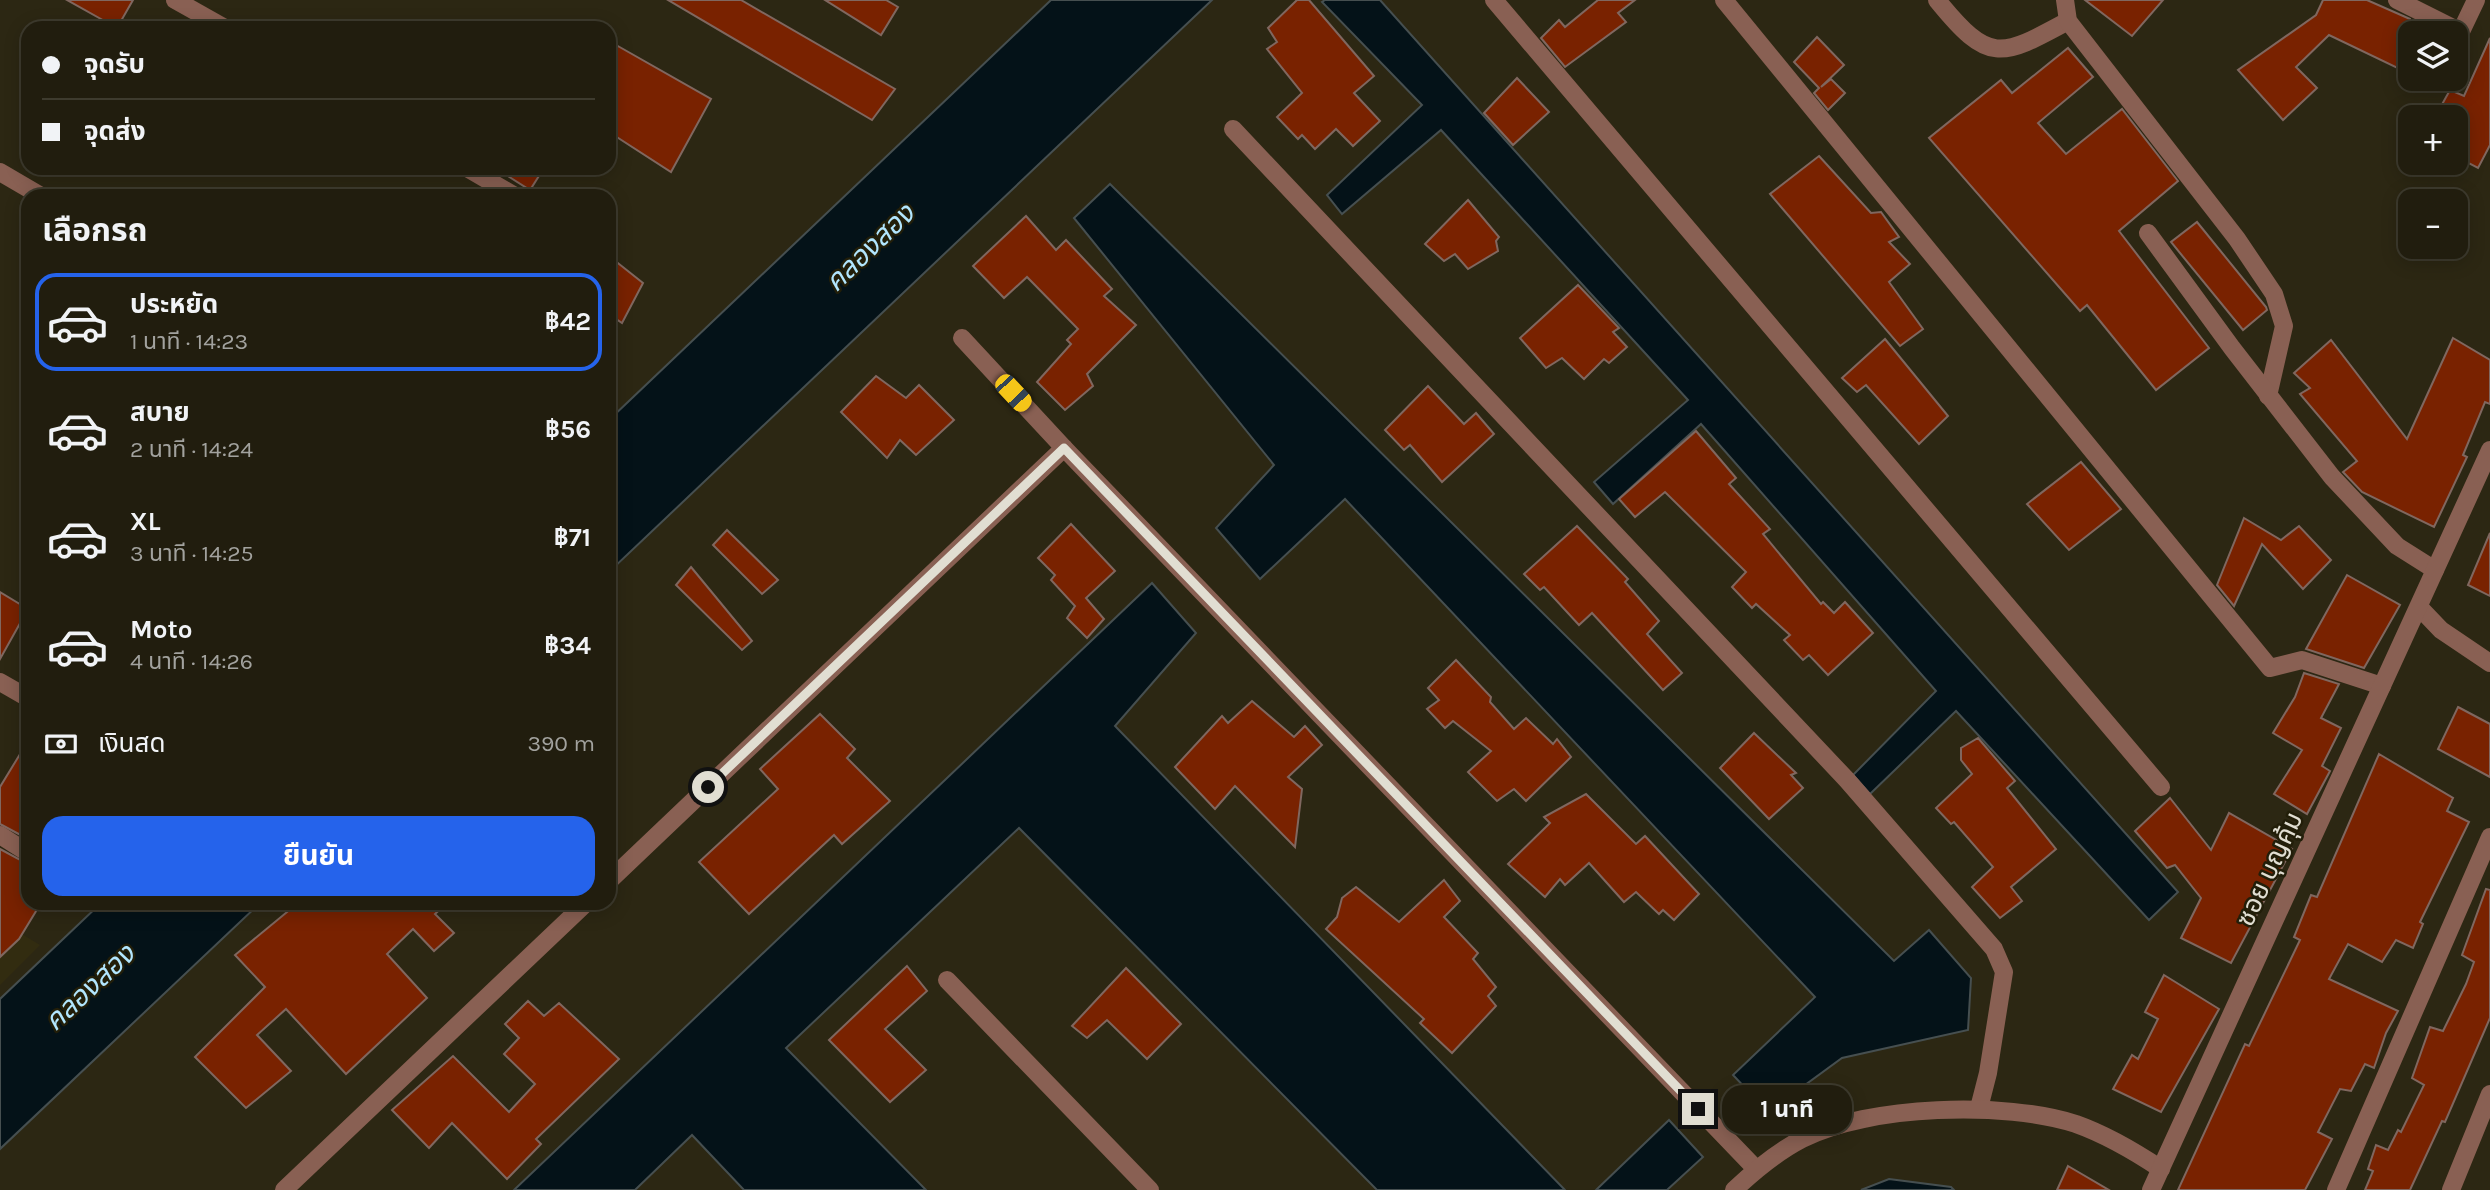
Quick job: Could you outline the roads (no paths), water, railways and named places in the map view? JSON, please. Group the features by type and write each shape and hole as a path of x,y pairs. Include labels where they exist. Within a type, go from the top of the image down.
{"street":[{"path":"175,0 212,21"},
{"path":"1494,0 2161,786"},
{"path":"1724,0 2270,668 2302,660 2382,685"},
{"path":"1937,0 1972,39 1996,49 2018,49 2068,21"},
{"path":"2065,0 2068,21 2237,239 2274,294 2284,326 2268,396"},
{"path":"2397,0 2431,21"},
{"path":"2466,21 2476,0"},
{"path":"1233,129 1847,780 1994,949 2004,972 1988,1073 1979,1108"},
{"path":"0,172 29,189"},
{"path":"479,175 503,189"},
{"path":"2148,233 2268,396 2366,516 2397,546 2435,570"},
{"path":"962,338 1064,448 1756,1169"},
{"path":"616,874 1064,448"},
{"name":"ซอย บุญคุ้ม","path":"2151,1190 2490,450"},
{"path":"2418,607 2441,630 2490,663"},
{"path":"0,703 5,684 21,694"},
{"path":"0,835 21,848"},
{"path":"2336,1190 2490,837"},
{"path":"284,1190 579,910"},
{"path":"947,980 1150,1190"},
{"path":"2451,1190 2490,1094"},
{"path":"1734,1190 1756,1169 1802,1139 1830,1128 1868,1118 1979,1108 2074,1124 2122,1143 2161,1169"}],"water":[{"name":"คลองสอง","path":"1051,0 1212,0 616,565 616,413"},
{"path":"1380,0 2178,892 2149,920 1956,711 1870,794 1853,775 1936,691 1701,424 1613,504 1594,482 1688,400 1441,130 1342,214 1327,195 1422,105 1322,2"},
{"path":"1110,184 1894,961 1929,930 1971,978 1968,1030 1842,1058 1768,1112 1733,1075 1815,997 1345,499 1260,579 1216,528 1274,465 1074,218"},
{"path":"1152,583 1196,633 1115,726 1565,1190 1377,1190 1019,828 786,1048 926,1190 744,1190 692,1135 635,1190 514,1190"},
{"name":"คลองสอง","path":"94,910 253,910 0,1149 0,999"},
{"path":"1669,1120 1703,1157 1667,1190 1596,1190"},
{"path":"1889,1179 1951,1187 1954,1190 1861,1190"}]}
